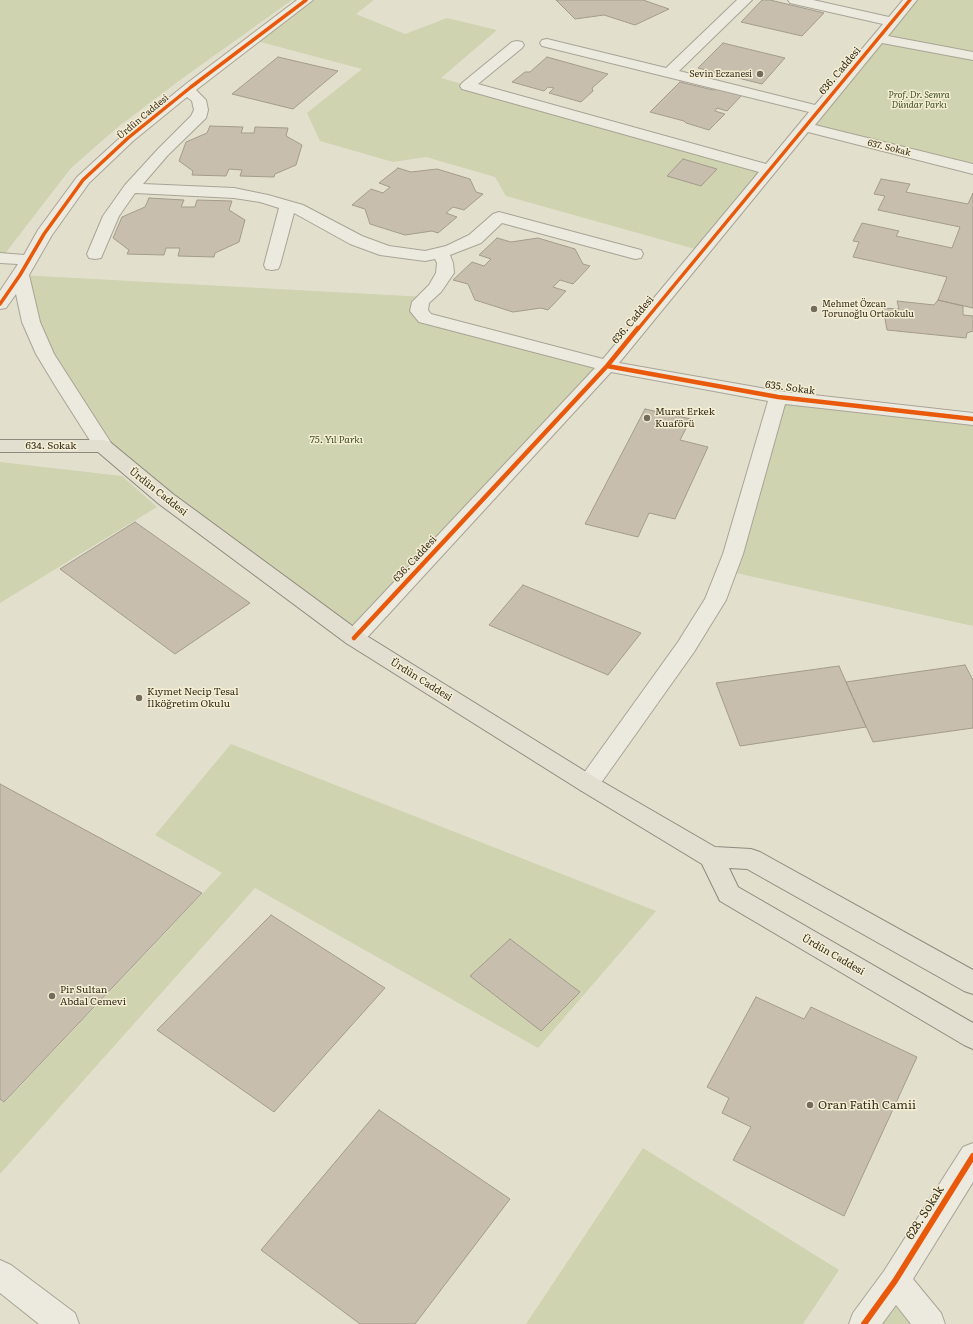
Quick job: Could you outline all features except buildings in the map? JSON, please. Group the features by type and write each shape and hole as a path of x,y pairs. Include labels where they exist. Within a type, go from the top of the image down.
{"main road":[{"name":"634. Sokak","path":"0,446 103,446"},
{"name":"Ürdün Caddesi","path":"103,446 166,499 354,638 588,784 711,857 751,859 973,983"},
{"name":"Ürdün Caddesi","path":"711,857 729,894 973,1037"}],"street":[{"name":"Ürdün Caddesi","path":"103,446 45,354 31,322 20,276 44,234 83,180 128,138 306,0"},
{"path":"669,73 745,0"},
{"path":"795,0 892,22"},
{"name":"636. Caddesi","path":"354,638 607,366 910,0"},
{"path":"879,38 973,56"},
{"path":"547,43 819,110"},
{"path":"517,45 467,86 770,170"},
{"path":"95,254 111,216 131,188 163,152 198,118 201,110 199,100 188,90"},
{"name":"637. Sokak","path":"805,127 973,169"},
{"path":"131,188 234,193 262,198 298,208 356,240 386,251 424,256 450,250 475,239 499,217 635,254"},
{"path":"272,265 288,205"},
{"name":"635. Sokak","path":"440,252 445,263 445,273 435,288 421,302 419,311 425,318 607,366 778,397 973,419"},
{"path":"0,258 30,260"},
{"path":"0,304 20,276"},
{"path":"588,784 686,647 715,600 733,554 778,397"},
{"name":"628. Sokak","path":"864,1324 895,1281 973,1156"},
{"path":"0,1275 64,1324"},
{"path":"895,1281 930,1324"}],"green space":[{"path":"0,0 292,0 180,80 118,127 71,168 0,260"},
{"path":"306,0 374,0 356,14 405,34 447,18 497,30 441,78 770,170 702,251 506,196 495,177 426,157 393,162 320,141 307,113 362,69 253,40"},
{"name":"Prof. Dr. Semra Dündar Parkı","path":"910,0 973,0 973,169 805,127"},
{"name":"75. Yıl Parkı","path":"20,275 426,297 419,311 607,366 354,638 129,470 65,387"},
{"path":"778,397 973,419 973,626 736,573"},
{"path":"0,462 122,476 157,507 0,603"},
{"path":"231,744 656,911 538,1048 255,888 0,1174 0,1099 5,1102 222,873 155,835"},
{"path":"643,1148 839,1270 803,1324 526,1324"},
{"path":"895,1305 911,1324 882,1324"}],"cycle path":[{"path":"0,304 20,275 44,234 83,180 128,138 191,87 306,0"},
{"path":"354,638 607,366 910,0"},
{"path":"607,366 778,397 973,419"},
{"path":"864,1324 895,1281 973,1156"}],"place":[{"name":"Sevin Eczanesi","path":"760,74"},
{"name":"Mehmet Özcan Torunoğlu Ortaokulu","path":"814,309"},
{"name":"Murat Erkek Kuaförü","path":"647,418"},
{"name":"Kıymet Necip Tesal İlköğretim Okulu","path":"139,698"},
{"name":"Pir Sultan Abdal Cemevi","path":"52,996"},
{"name":"Oran Fatih Camii","path":"810,1105"}]}
